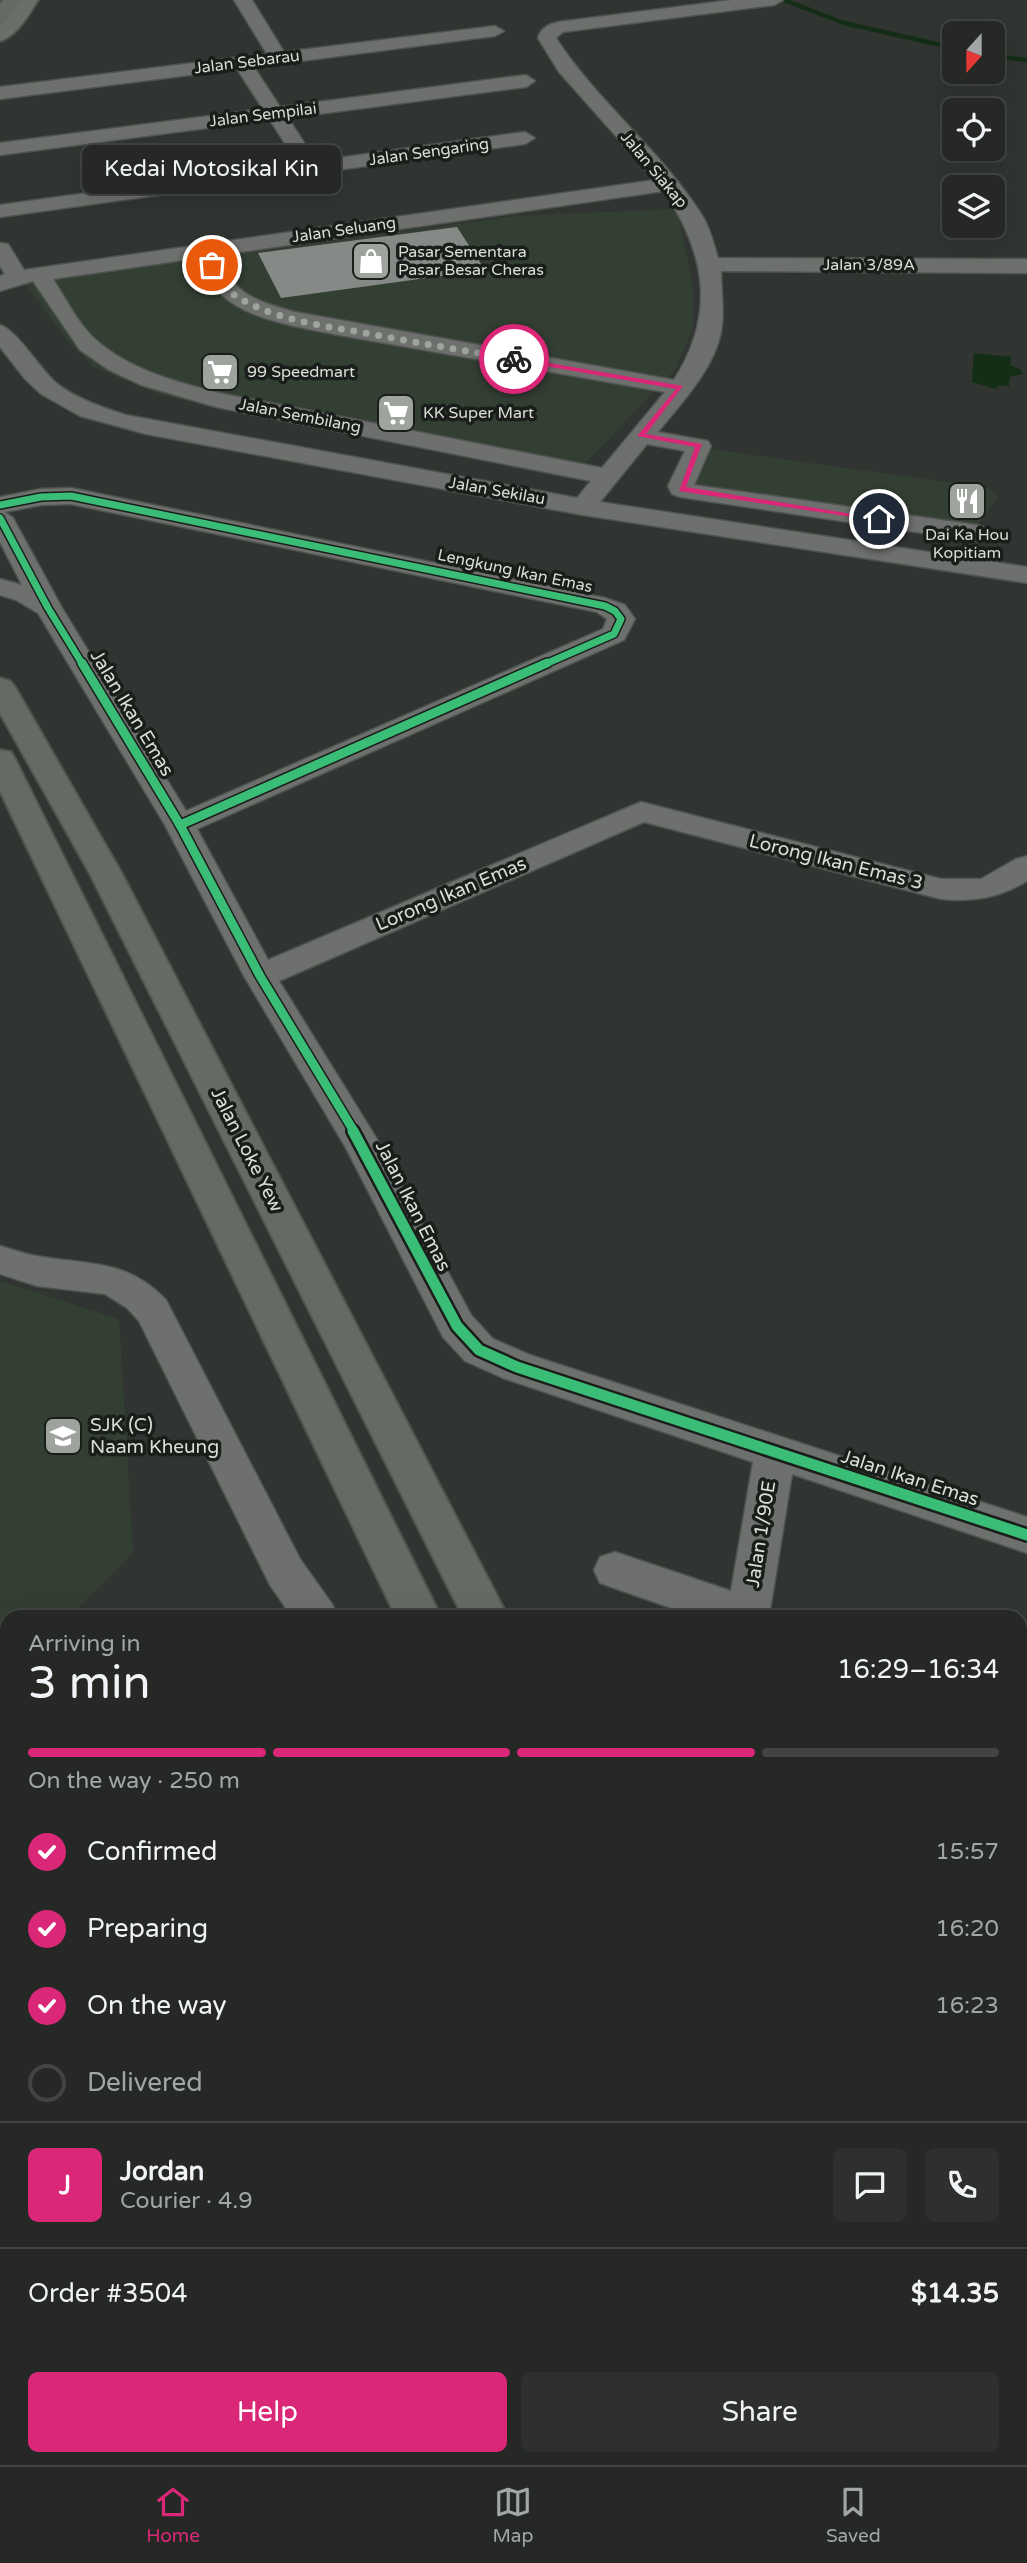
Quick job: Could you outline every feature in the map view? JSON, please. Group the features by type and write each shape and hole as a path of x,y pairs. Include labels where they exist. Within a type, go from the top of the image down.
{"highway":[{"path":"0,17 12,0"},
{"name":"Jalan Loke Yew","path":"0,687 105,873 482,1610"},
{"path":"0,759 416,1610"}],"main road":[{"path":"0,5 4,0"},
{"path":"0,35 19,16 29,0"}],"street":[{"path":"243,0 279,58"},
{"name":"Jalan Siakap","path":"583,507 681,388 701,356 710,327 710,264 690,212 670,184 566,68 547,38 548,33 558,27 774,0"},
{"name":"Jalan Sebarau","path":"0,93 495,31"},
{"path":"242,63 311,168"},
{"name":"Jalan Sempilai","path":"0,149 526,81"},
{"name":"Jalan Sengaring","path":"0,211 525,138"},
{"name":"Jalan Seluang","path":"19,278 670,184"},
{"name":"Jalan Sembilang","path":"0,249 19,278 86,344 107,359 172,388 216,400 607,477"},
{"path":"206,250 218,280 229,291 260,307 290,317 333,327 681,388"},
{"name":"Jalan 3/89A","path":"710,264 1027,266"},
{"name":"Jalan Sekilau","path":"0,332 38,379 77,405 100,416 146,427 583,507 1027,575"},
{"path":"641,436 699,446 681,489 976,533"},
{"name":"Lengkung Ikan Emas","path":"0,505 41,497 71,496 605,606 615,611 621,619 614,634 180,825"},
{"path":"793,540 806,508"},
{"path":"998,571 1027,546"},
{"path":"0,581 9,548"},
{"name":"Jalan Ikan Emas","path":"9,548 180,825 260,976 362,1145 457,1326 479,1350 517,1367 1027,1535"},
{"path":"0,587 26,594 48,608"},
{"name":"Lorong Ikan Emas 3","path":"641,812 941,889 974,892 999,885 1027,866"},
{"name":"Lorong Ikan Emas","path":"260,976 641,812"},
{"path":"0,1260 41,1272 113,1279 139,1294 153,1311 285,1572 312,1610"},
{"name":"Jalan 1/90E","path":"751,1610 775,1452"},
{"name":"Jalan 1/90E","path":"615,1570 732,1610"}],"shaded area":[{"path":"677,209 693,286 693,328 675,370 574,475 164,396 96,368 68,341 25,283 515,216"},
{"path":"974,353 1011,357 1010,365 1020,369 1022,374 1010,377 1009,386 1000,385 995,389 972,382"},
{"path":"704,448 989,488 998,496 974,530 689,488"},
{"name":"SJK (C) Naam Kheung","path":"0,1281 119,1319 133,1553 77,1610 0,1610"}],"building":[{"name":"Pasar Sementara Pasar Besar Cheras","path":"457,227 485,270 281,298 258,253"}],"waterway":[{"path":"784,0 844,23 942,45"},
{"path":"1005,57 1027,60"}],"cycle path":[{"path":"0,505 41,497 71,496 605,606 615,611 621,619 614,634 180,825"},
{"path":"0,518 48,608 180,825 260,976 362,1145 457,1326 479,1350 517,1367 1027,1535"}],"way so far":[{"path":"212,265 218,280 229,291 243,300 290,317 514,359"}],"place":[{"name":"Pasar Sementara Pasar Besar Cheras","path":"371,261"},
{"name":"Kedai Motosikal Kin","path":"212,265"},
{"name":"99 Speedmart","path":"220,372"},
{"name":"KK Super Mart","path":"396,413"},
{"name":"Dai Ka Hou Kopitiam","path":"967,501"},
{"name":"SJK (C) Naam Kheung","path":"63,1436"}],"route":[{"path":"514,359 681,388 641,436 699,446 681,489 879,519"}]}
